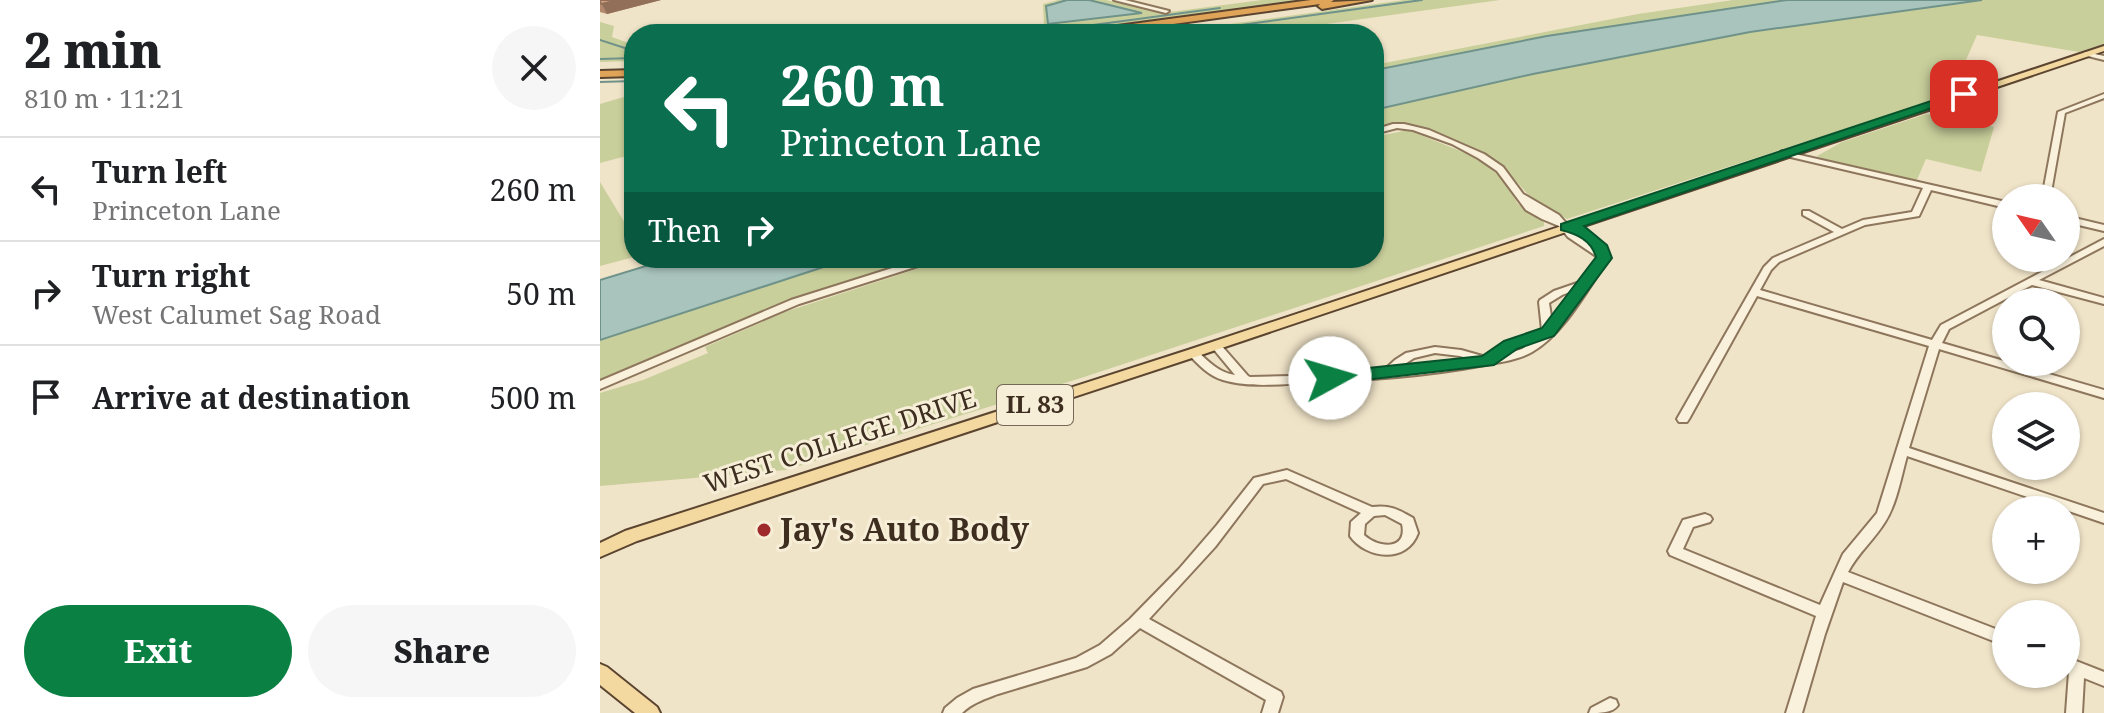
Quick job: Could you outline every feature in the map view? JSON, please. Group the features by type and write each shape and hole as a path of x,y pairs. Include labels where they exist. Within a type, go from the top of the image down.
{"highway":[{"path":"1154,24 1330,0"},
{"path":"1194,24 1368,0"},
{"path":"600,67 624,66"},
{"path":"600,74 624,73"}],"main road":[{"name":"IL 83","path":"1566,227 2104,48"},
{"name":"WEST COLLEGE DRIVE","path":"600,550 631,536 1216,346 1566,227"},
{"name":"WEST COLLEGE DRIVE","path":"600,542 631,536"},
{"path":"600,673 650,713"}],"street":[{"path":"1117,0 1166,11"},
{"path":"2086,54 2104,58"},
{"path":"2049,184 2062,112 2104,96"},
{"path":"1193,353 1221,376 1244,379 1330,378 1487,361 1524,353 1548,332 1604,258 1571,235 1566,227 1524,204 1499,168 1460,147 1403,125 1384,130"},
{"path":"1785,153 1992,202"},
{"path":"1683,419 1776,260 1863,223 1916,214 1927,188"},
{"path":"1806,213 1841,232"},
{"path":"2080,222 2104,228"},
{"path":"1794,713 1840,575 1849,555 1870,535 1883,514 1935,345 1945,327 2104,242"},
{"path":"600,385 795,302 902,268"},
{"path":"2030,281 2104,301"},
{"path":"1548,332 1544,302 1558,293 1585,284"},
{"path":"1756,292 2104,394"},
{"path":"1216,346 1244,379"},
{"path":"1388,372 1409,354 1433,350 1457,350 1487,361"},
{"path":"1902,450 2104,518"},
{"path":"951,713 985,692 1063,669 1097,655 1139,620 1213,542 1259,481 1287,474 1371,512"},
{"path":"1705,519 1688,524 1675,551 1825,614"},
{"path":"1840,575 1992,635"},
{"path":"1139,620 1273,705"},
{"path":"2080,669 2104,679"},
{"path":"2073,688 2074,713"}],"green space":[{"path":"1067,0 1051,3 1142,13 1089,0 1106,0 1162,13 1262,0 1305,0 1127,24 1044,24 1043,4"},
{"path":"1404,0 1500,0 1326,24 1230,24"},
{"path":"1733,0 1787,0 1547,36 1384,69 1384,63 1638,14"},
{"path":"1982,0 2104,0 2104,44 2079,52 1977,35 1959,76 1980,85 1567,219 1532,199 1508,172 1491,159 1404,122 1384,127 1384,108 1533,74 1750,32"},
{"path":"600,22 614,26 612,37 624,41 624,61 600,62"},
{"path":"624,97 624,157 600,163 600,104"},
{"path":"1926,114 1994,127 1981,172 1926,159 1916,182 1817,156 1842,142"},
{"path":"1408,130 1478,158 1504,180 1518,204 1544,222 1544,226 1081,378 786,470 600,486 600,393 643,380 708,353 705,347 785,312 919,268 1384,268 1384,135"},
{"path":"600,182 624,222 624,260 600,266"},
{"path":"820,268 891,268 775,306 600,380 600,340"}],"water":[{"path":"1067,0 1089,0 1142,13 1048,24 1046,6"},
{"path":"1787,0 1982,0 1750,32 1533,74 1384,108 1384,68 1547,36"},
{"path":"639,268 820,268 600,340 600,280"}],"waterway":[{"path":"1248,24 1422,0"},
{"path":"1101,24 1220,8"},
{"path":"600,40 624,48"},
{"path":"600,59 624,58"},
{"path":"600,82 624,81"}],"place":[{"name":"Jay's Auto Body","path":"764,530"}],"route":[{"path":"1330,378 1487,361 1511,345 1548,332 1604,258 1601,248 1592,238 1583,231 1566,227 1964,94"}]}
